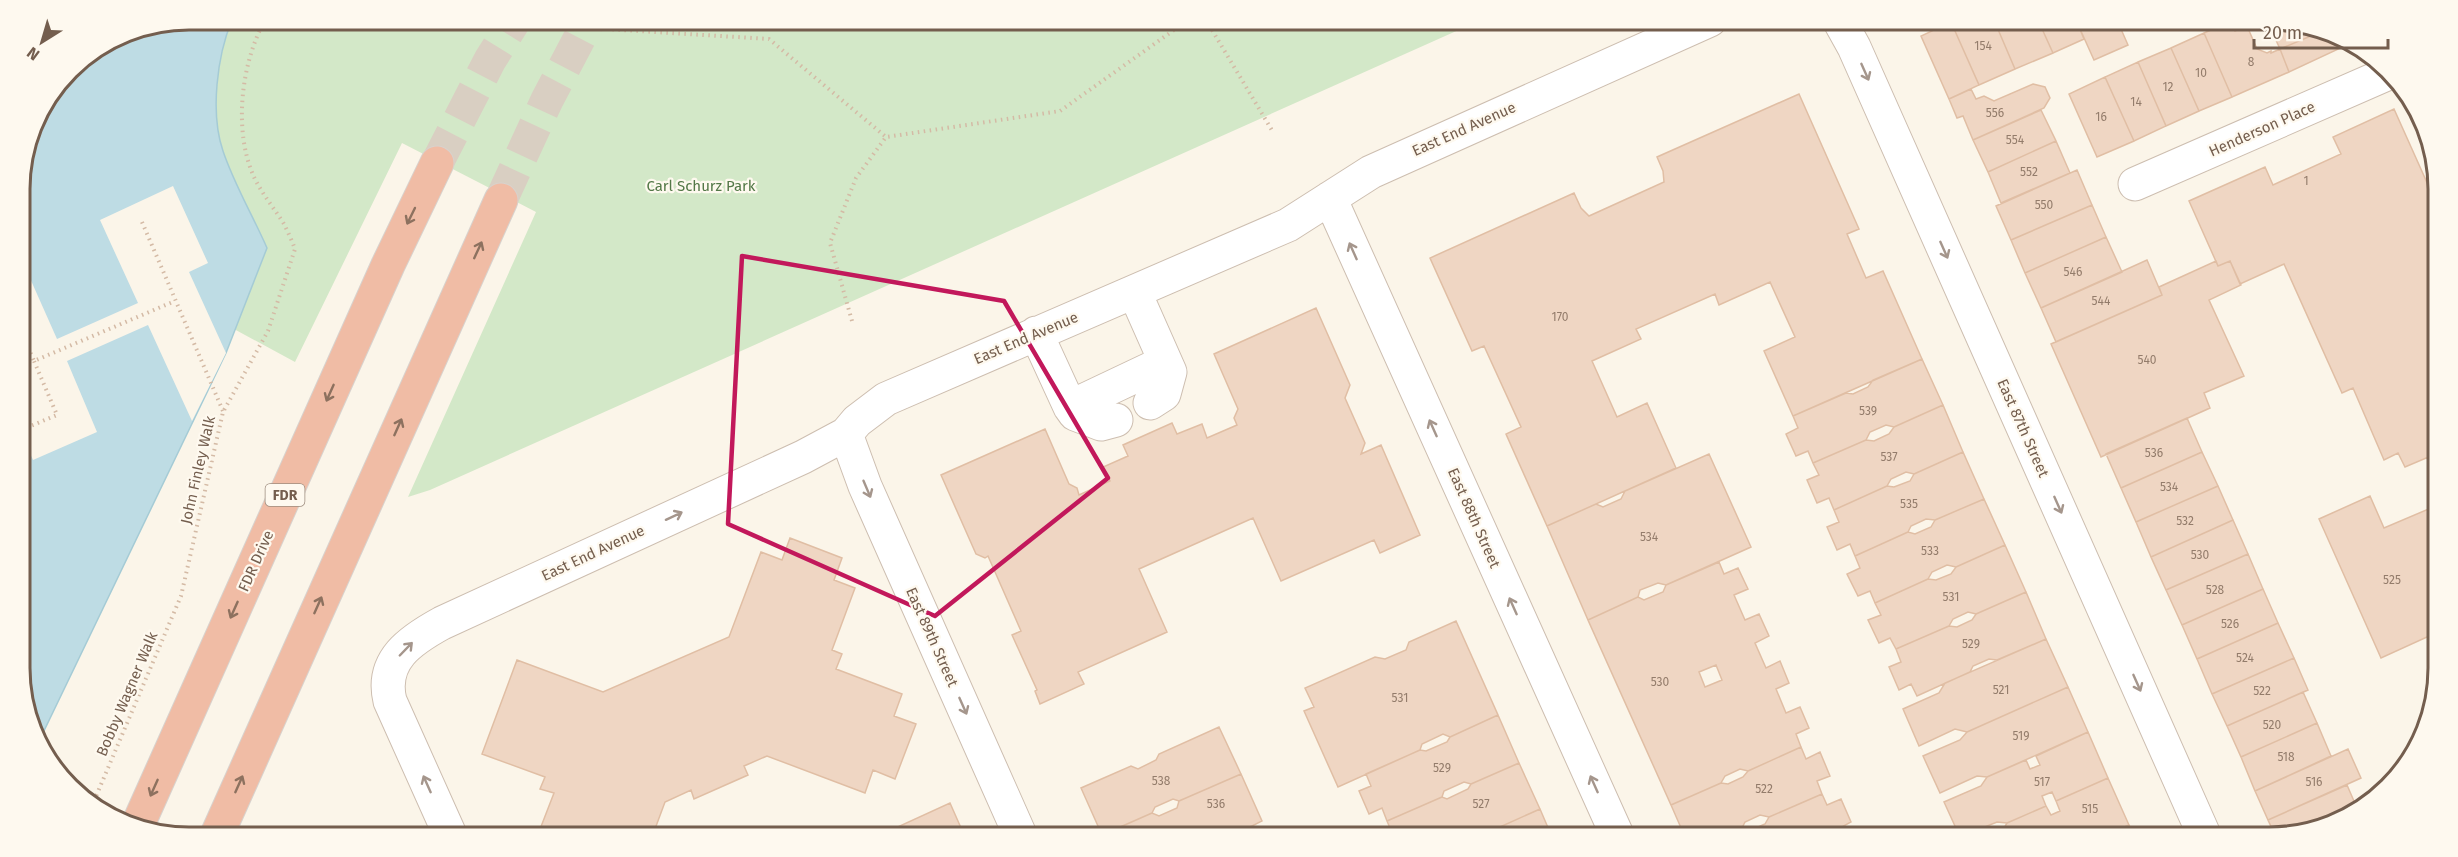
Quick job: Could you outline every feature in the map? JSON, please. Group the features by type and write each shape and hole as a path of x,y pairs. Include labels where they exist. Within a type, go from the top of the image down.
{"highway":[{"name":"FDR Drive","path":"140,820 388,265 437,163"},
{"path":"220,827 501,200"}],"street":[{"name":"East End Avenue","path":"447,827 390,700 386,686 388,673 406,647 420,636 442,623 846,434 886,399 1288,225 1371,172 1688,30"},
{"name":"East 87th Street","path":"1845,30 2201,827"},
{"name":"Henderson Place","path":"2135,184 2381,77"},
{"name":"East 88th Street","path":"1330,198 1613,827"},
{"path":"1135,293 1170,372 1164,394 1150,404"},
{"path":"1036,333 1070,407 1076,414 1101,424 1116,420"},
{"path":"1070,407 1165,362"},
{"name":"East 89th Street","path":"846,434 865,486 1017,827"}],"path":[{"name":"John Finley Walk","path":"181,596 223,412 268,331 295,249 284,224 267,202 253,176 244,144 242,115 248,59 261,30"},
{"path":"622,30 769,39 886,137"},
{"path":"852,321 830,243 856,178 886,137 1060,111 1174,30"},
{"path":"1212,30 1273,132"},
{"path":"142,222 223,412"},
{"path":"34,361 176,301"},
{"path":"30,352 57,415 30,426"},
{"name":"Bobby Wagner Walk","path":"96,796 181,596"}],"highlighted area":[{"path":"742,256 1004,301 1108,478 935,616 728,524"}],"green space":[{"name":"Carl Schurz Park","path":"228,30 1459,30 430,490 408,497 536,212 402,143 295,362 234,329 267,248 233,176 219,136 217,85 222,50"}],"water":[{"path":"228,30 222,50 217,85 219,136 233,176 267,248 226,353 43,732 33,699 30,678 30,179 38,138 46,119 63,92 84,70 101,57 138,38 169,31"}],"pier":[{"path":"173,186 208,263 189,272 226,353 192,421 148,325 67,361 97,432 33,460 30,453 30,278 57,339 138,303 100,220"}],"building":[{"path":"1934,30 1955,30 1979,85 1949,99 1921,36"},
{"path":"1955,30 1998,30 2015,69 1979,85"},
{"path":"1998,30 2043,30 2053,53 2015,69"},
{"path":"2043,30 2080,30 2084,39 2053,53"},
{"path":"2080,30 2121,30 2128,45 2094,60"},
{"path":"2211,30 2249,30 2257,49 2267,53 2271,51 2271,53 2280,49 2289,72 2232,97 2204,33"},
{"path":"2271,30 2311,36 2280,49"},
{"path":"2204,33 2232,97 2199,111 2171,48"},
{"path":"2311,36 2342,47 2289,72 2280,49"},
{"path":"2171,48 2199,111 2166,126 2138,62"},
{"path":"2138,62 2166,126 2134,141 2105,77"},
{"path":"2105,77 2134,141 2097,157 2069,94"},
{"path":"2033,84 2045,87 2050,98 2044,108 1973,140 1963,116 1957,118 1949,99 1971,89 1976,99 1984,96 1994,101"},
{"path":"1799,94 1859,229 1847,234 1866,278 1883,271 1922,359 1793,416 1764,351 1795,337 1770,282 1719,305 1715,294 1636,329 1641,339 1592,361 1617,417 1647,403 1676,468 1547,526 1506,434 1521,427 1484,346 1472,351 1430,258 1574,193 1581,208 1589,216 1664,182 1663,171 1657,157"},
{"path":"2394,109 2428,184 2428,457 2405,467 2398,453 2384,460 2353,388 2342,393 2284,264 2240,284 2230,261 2218,266 2189,201 2265,167 2273,185 2341,154 2333,137"},
{"path":"2041,110 2056,141 1988,172 1973,140"},
{"path":"2056,141 2070,173 2001,203 1988,172"},
{"path":"2077,170 2092,205 2011,240 1996,206"},
{"path":"2092,205 2106,237 2025,273 2011,240"},
{"path":"2106,237 2122,272 2041,308 2025,273"},
{"path":"2147,260 2162,295 2056,342 2041,308"},
{"path":"2216,261 2218,266 2230,261 2241,285 2209,300 2244,376 2204,393 2210,408 2101,457 2051,344 2162,295 2159,287"},
{"path":"1316,308 1350,385 1345,398 1365,443 1361,454 1381,445 1420,535 1380,553 1374,540 1281,581 1253,518 1139,569 1167,632 1078,672 1084,684 1040,704 1035,691 1037,690 1012,635 1021,631 988,556 985,558 976,554 941,475 1045,429 1069,484 1077,488 1079,495 1110,481 1103,467 1128,456 1123,445 1172,423 1177,434 1202,424 1207,438 1237,425 1234,418 1238,409 1214,354"},
{"path":"1922,359 1943,405 1894,427 1886,425 1870,432 1866,440 1813,463 1808,451 1796,456 1786,434 1798,428 1793,416 1846,393 1853,394 1868,387 1873,380"},
{"path":"1943,405 1963,452 1914,474 1906,472 1891,479 1887,486 1834,510 1829,498 1817,503 1807,480 1819,475 1813,463 1866,440 1874,441 1889,434 1894,427"},
{"path":"2187,418 2202,452 2121,488 2106,454"},
{"path":"1963,452 1984,499 1935,520 1926,519 1911,526 1908,532 1855,556 1850,544 1837,550 1827,527 1839,522 1834,510 1887,486 1894,487 1910,481 1914,474"},
{"path":"2202,452 2218,486 2136,522 2121,488"},
{"path":"1709,454 1751,547 1666,585 1658,583 1640,590 1638,597 1588,620 1547,526 1596,504 1603,507 1621,499 1625,491"},
{"path":"2218,486 2233,520 2151,557 2136,522"},
{"path":"2370,496 2384,528 2428,509 2428,637 2381,658 2319,519"},
{"path":"1984,499 2005,545 1956,567 1947,565 1932,572 1928,579 1875,603 1870,591 1858,596 1847,574 1860,568 1855,556 1908,532 1915,534 1931,527 1935,520"},
{"path":"2233,520 2248,554 2166,590 2151,557"},
{"path":"790,538 842,558 834,580 855,588 832,650 842,654 836,669 902,694 894,716 916,724 895,779 873,770 865,793 767,756 744,766 748,775 694,799 691,790 665,802 656,827 541,827 554,793 540,789 545,777 482,754 517,660 603,692 729,637 761,552 782,560"},
{"path":"2005,545 2026,592 1976,614 1968,612 1953,619 1949,626 1896,649 1890,638 1879,643 1868,620 1881,615 1875,603 1928,579 1936,580 1951,574 1956,567"},
{"path":"2248,554 2263,589 2182,625 2166,590"},
{"path":"1719,562 1724,574 1738,568 1748,589 1734,595 1745,620 1759,614 1769,636 1755,643 1766,668 1780,661 1789,683 1776,689 1786,713 1800,707 1809,728 1796,734 1801,747 1748,771 1740,769 1725,776 1721,783 1671,805 1588,620 1638,597 1644,600 1663,592 1666,585","holes":["1716,665 1722,680 1705,687 1699,672"]},
{"path":"2263,589 2278,623 2197,659 2182,625"},
{"path":"2026,592 2046,639 1997,660 1989,659 1973,666 1970,672 1917,696 1911,684 1899,690 1889,667 1901,662 1896,649 1949,626 1957,627 1972,620 1976,614"},
{"path":"1456,621 1498,715 1450,737 1443,734 1422,744 1420,750 1338,787 1304,711 1314,707 1305,688 1375,657 1385,659 1406,650 1409,642"},
{"path":"2278,623 2294,658 2212,694 2197,659"},
{"path":"2046,639 2068,687 1967,732 1955,729 1919,746 1903,709 1939,693 1945,683"},
{"path":"2294,658 2308,690 2227,726 2212,694"},
{"path":"2068,687 2088,732 1987,777 1977,776 1940,793 1923,756 1960,740 1967,732"},
{"path":"2303,692 2317,723 2241,757 2227,726"},
{"path":"1498,715 1519,763 1471,784 1464,782 1444,791 1442,797 1387,821 1382,808 1369,814 1359,791 1371,786 1366,774 1420,750 1426,751 1447,742 1450,737"},
{"path":"2317,723 2331,756 2255,791 2241,757"},
{"path":"1219,727 1241,774 1179,801 1173,799 1155,807 1152,813 1120,827 1098,827 1081,788 1131,766 1138,769 1156,760 1159,754"},
{"path":"2088,732 2108,778 2056,801 2052,792 2042,796 2046,806 2007,823 1997,822 1985,827 1955,827 1944,802 1981,786 1987,777 2026,760 2030,769 2040,765 2036,756"},
{"path":"1801,747 1806,759 1820,752 1830,776 1817,781 1822,794 1769,817 1760,815 1745,822 1742,827 1681,827 1671,805 1721,783 1728,784 1743,777 1748,771"},
{"path":"2348,749 2361,778 2268,820 2255,791"},
{"path":"1519,763 1540,809 1500,827 1390,827 1387,821 1442,797 1447,799 1468,789 1471,784"},
{"path":"1241,774 1262,821 1250,827 1120,827 1152,813 1159,816 1177,808 1179,801"},
{"path":"2108,778 2129,825 2124,827 2005,827 2007,823 2046,806 2051,815 2060,811 2056,801"},
{"path":"2347,785 2354,802 2320,819 2300,824 2271,827 2268,820"},
{"path":"1822,794 1827,805 1841,799 1851,822 1842,827 1758,827 1765,824 1769,817"},
{"path":"950,803 961,827 898,827"},
{"path":"1540,809 1548,827 1500,827"}],"tunnel":[{"path":"437,163 490,60 509,30"},
{"path":"501,200 547,100 584,30"}]}
